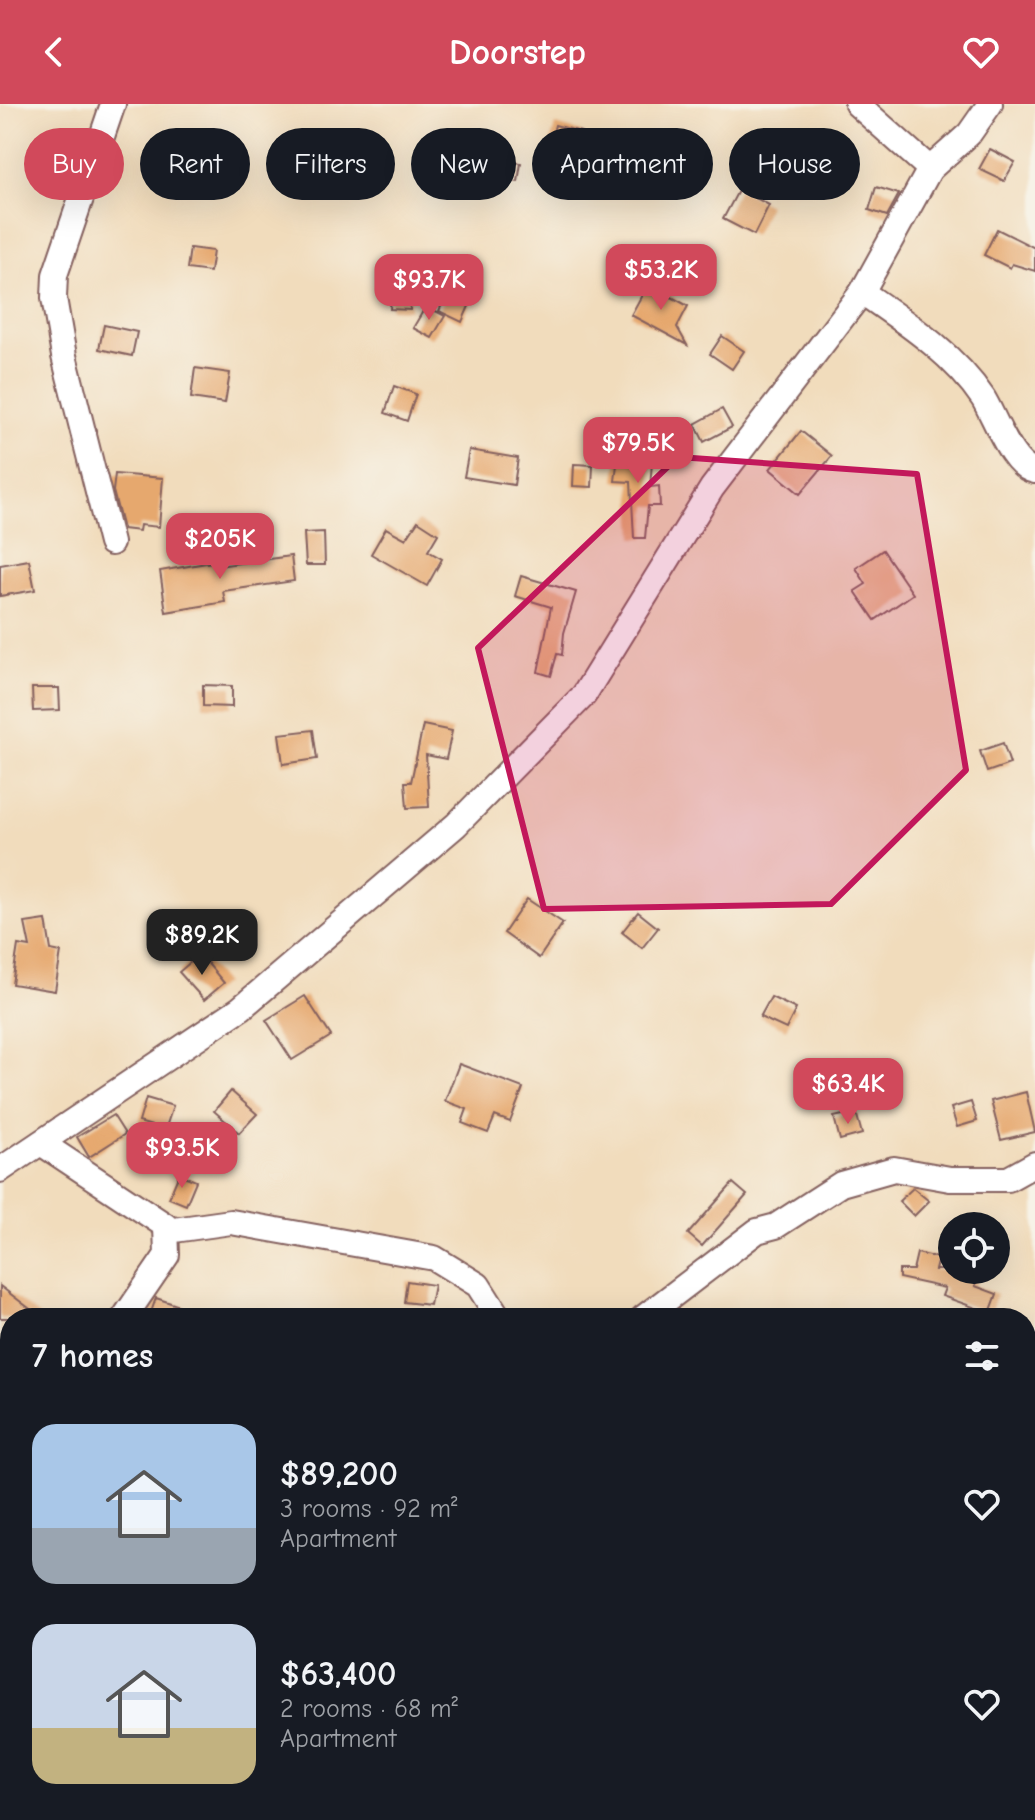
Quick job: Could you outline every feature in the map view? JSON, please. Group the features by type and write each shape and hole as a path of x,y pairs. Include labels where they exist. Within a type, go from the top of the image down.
{"street":[{"path":"111,543 64,356 54,298 55,275 113,104"},
{"path":"857,104 930,169"},
{"path":"0,1170 241,1008 456,825 584,695 712,488 862,292 930,169 969,134 990,104"},
{"path":"862,292 926,336 981,396 1019,463 1035,471"},
{"path":"41,1143 166,1226 167,1255 131,1308"},
{"path":"656,1308 757,1231 776,1226 841,1184 894,1169 950,1179 1008,1179 1035,1164"},
{"path":"167,1231 231,1222 434,1258 478,1285 493,1308"}],"highlighted area":[{"path":"678,457 917,474 966,770 831,904 544,909 478,648"}],"building":[{"path":"990,149 1015,162 1004,181 979,169"},
{"path":"516,162 521,163 516,182"},
{"path":"876,187 899,194 887,216 869,210"},
{"path":"733,200 760,200 769,205 754,235 723,219"},
{"path":"997,229 1035,248 1035,271 1012,264 1010,268 984,255"},
{"path":"190,248 213,251 210,272 187,269"},
{"path":"392,282 411,283 410,310 390,309"},
{"path":"648,284 688,306 677,327 687,345 631,315"},
{"path":"447,293 470,304 462,322 439,311"},
{"path":"426,306 445,316 432,338 413,328"},
{"path":"104,325 137,332 132,356 99,349"},
{"path":"722,336 744,351 732,369 710,354"},
{"path":"195,368 230,373 225,403 191,398"},
{"path":"394,386 416,394 407,421 385,413"},
{"path":"722,409 732,427 704,442 695,424"},
{"path":"801,431 832,456 800,494 770,469"},
{"path":"619,448 653,451 650,487 659,486 660,506 648,506 645,538 634,538 631,482 615,481"},
{"path":"469,450 518,458 514,485 464,477"},
{"path":"574,464 593,465 592,487 573,486"},
{"path":"115,474 163,478 159,527 140,525 139,531 123,529 113,491"},
{"path":"418,521 438,534 428,551 442,559 427,586 371,554 386,528 406,539"},
{"path":"324,532 325,565 306,565 304,533"},
{"path":"883,550 913,594 875,620 855,591 866,584 856,568"},
{"path":"291,556 294,581 223,591 225,602 166,612 160,571 218,561 219,566"},
{"path":"29,560 35,590 0,596 0,565"},
{"path":"521,576 576,592 564,633 562,655 557,654 551,676 538,672 551,607 515,596"},
{"path":"203,685 232,686 232,707 203,706"},
{"path":"32,688 59,688 60,710 33,711"},
{"path":"423,725 452,731 446,759 426,755 429,807 407,808 405,782 411,782"},
{"path":"313,730 317,759 283,764 279,734"},
{"path":"1003,743 1010,764 987,772 980,751"},
{"path":"527,899 563,923 539,958 504,933"},
{"path":"638,912 658,928 642,948 622,932"},
{"path":"46,920 51,950 61,952 55,991 12,984 18,945 30,947 25,923"},
{"path":"200,954 224,983 204,1000 179,972"},
{"path":"305,996 331,1036 292,1060 266,1020"},
{"path":"771,997 796,1009 786,1029 760,1017"},
{"path":"459,1064 523,1088 510,1122 495,1116 488,1133 462,1123 467,1109 445,1101"},
{"path":"231,1091 257,1114 239,1133 214,1111"},
{"path":"1026,1092 1035,1132 1001,1140 991,1101"},
{"path":"146,1098 173,1106 165,1130 139,1122"},
{"path":"971,1102 977,1121 957,1127 951,1108"},
{"path":"856,1112 862,1134 840,1140 834,1117"},
{"path":"113,1115 125,1134 89,1157 77,1137"},
{"path":"179,1174 196,1181 186,1205 169,1198"},
{"path":"733,1183 747,1195 702,1246 688,1234"},
{"path":"913,1188 929,1201 914,1216 899,1201"},
{"path":"917,1253 938,1258 935,1270 938,1270 938,1284 976,1284 997,1294 992,1308 976,1308 942,1296 945,1288 899,1278 899,1270 913,1270"},
{"path":"407,1281 434,1285 430,1305 404,1302"},
{"path":"0,1286 29,1308 0,1308"},
{"path":"156,1298 185,1308 152,1308"}]}
